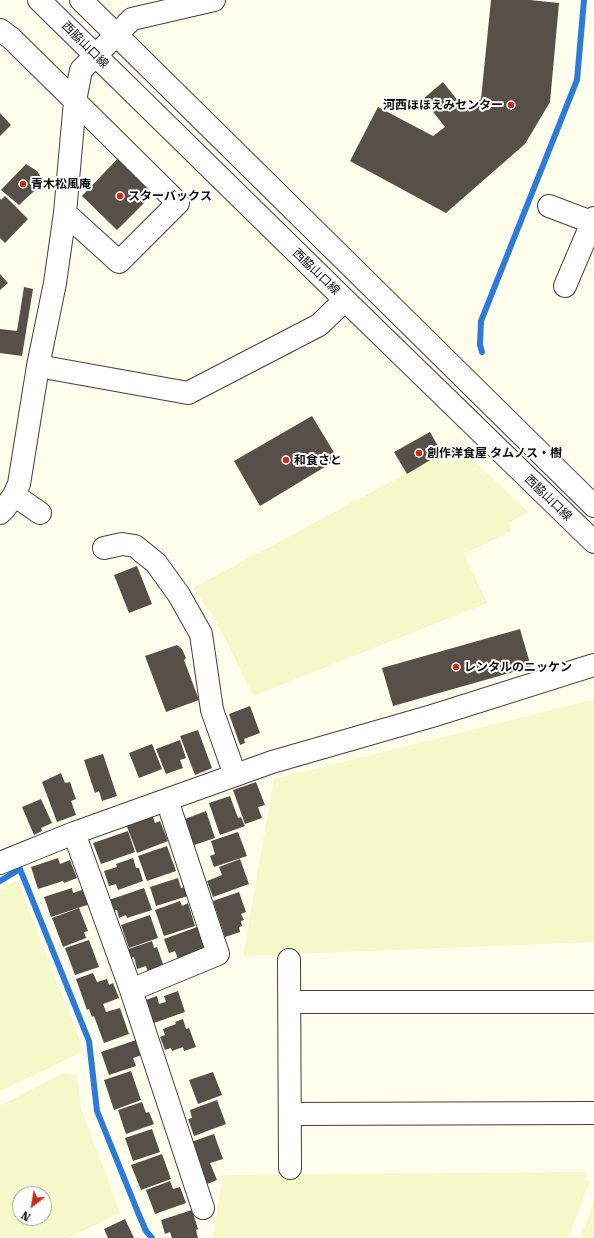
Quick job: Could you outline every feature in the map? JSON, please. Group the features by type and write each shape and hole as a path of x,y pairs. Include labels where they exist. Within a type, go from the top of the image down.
{"street":[{"name":"西脇山口線","path":"39,0 88,63 345,300 594,542"},
{"path":"81,0 594,506"},
{"path":"0,513 14,495 19,484 38,366 55,283 65,213 75,101 88,63 132,19 214,0"},
{"path":"0,30 11,38 178,203 119,262 65,213"},
{"path":"549,206 593,221 565,286"},
{"path":"38,366 188,393 319,325 345,300"},
{"path":"14,495 40,513"},
{"path":"104,548 122,544 135,546 156,563 179,595 201,634 212,710 235,775"},
{"path":"0,863 74,833 272,762 432,716 594,664"},
{"path":"131,990 218,954 167,800"},
{"path":"74,833 131,990 203,1208"},
{"path":"289,960 290,1168"},
{"path":"290,1002 594,1002"},
{"path":"290,1114 594,1114"}],"green space":[{"path":"466,453 529,513 509,522 511,531 464,554 487,603 253,696 213,616 193,588 437,457 443,464"},
{"path":"594,699 594,942 243,956 274,779"},
{"path":"17,880 84,1051 0,1091 0,891"},
{"path":"63,1073 77,1075 81,1108 120,1213 68,1238 0,1238 0,1106"},
{"path":"587,1172 584,1180 590,1181 568,1238 213,1238 223,1175"},
{"path":"594,1200 594,1238 581,1238"}],"building":[{"name":"河西ほほえみセンター","path":"491,0 530,0 559,3 550,102 525,144 446,213 350,161 378,107 433,136 445,127 423,99 443,82 466,111 481,99"},
{"path":"0,113 11,125 0,136"},
{"path":"123,153 159,188 117,230 82,196"},
{"path":"26,164 37,171 44,182 19,205 1,190"},
{"path":"5,196 28,219 5,243 0,238 0,198 1,200"},
{"path":"0,274 8,283 0,290"},
{"path":"24,287 33,289 22,356 0,353 0,329 17,331"},
{"name":"和食さと","path":"312,416 338,459 260,506 234,461"},
{"path":"430,432 442,453 407,474 394,452"},
{"path":"137,566 152,604 129,613 114,575"},
{"name":"レンタルのニッケン","path":"520,629 531,667 393,706 382,668"},
{"path":"177,645 182,649 186,658 184,660 199,700 166,712 145,656"},
{"path":"250,706 260,733 244,739 245,743 240,745 229,714"},
{"path":"198,730 212,768 195,775 180,736"},
{"path":"180,740 186,758 180,760 183,768 166,774 156,749"},
{"path":"152,744 162,769 139,778 129,753"},
{"path":"103,754 117,796 102,801 99,791 95,793 84,760"},
{"path":"61,773 65,783 70,782 76,799 71,801 76,815 57,822 42,782"},
{"path":"256,782 265,805 258,807 262,818 245,824 233,790"},
{"path":"230,796 238,818 241,817 245,826 220,835 209,803"},
{"path":"41,799 52,823 41,828 42,831 34,835 22,807"},
{"path":"206,811 215,838 194,845 185,819"},
{"path":"152,815 155,823 160,821 168,841 137,853 126,824"},
{"path":"128,831 135,852 101,864 93,843"},
{"path":"238,832 247,856 214,867 210,856 215,854 211,841"},
{"path":"167,846 176,871 147,881 138,856"},
{"path":"58,858 60,864 70,860 77,878 64,883 63,881 38,889 31,867"},
{"path":"133,858 136,868 139,868 143,881 118,890 116,884 109,886 104,871 117,867 116,864"},
{"path":"240,859 249,884 213,897 207,881 222,875 219,867"},
{"path":"178,878 181,888 188,886 191,895 156,906 150,887"},
{"path":"72,888 73,893 85,889 90,904 51,917 44,897"},
{"path":"144,888 152,910 127,918 126,915 119,918 117,910 113,911 109,900"},
{"path":"239,892 246,912 241,914 244,920 241,921 242,926 239,927 240,932 225,937 213,901"},
{"path":"180,901 182,906 188,903 195,926 164,936 155,910"},
{"path":"79,908 88,931 84,932 86,938 63,947 52,918"},
{"path":"150,915 158,938 129,948 121,925"},
{"path":"197,927 206,951 178,959 175,951 169,953 164,939"},
{"path":"89,940 99,967 75,975 65,948"},
{"path":"152,941 154,948 157,947 164,967 148,972 146,966 137,969 134,957 129,959 126,950"},
{"path":"93,973 97,982 107,979 109,985 113,983 119,998 103,1004 106,1012 120,1008 129,1034 104,1043 94,1016 92,1017 89,1009 87,1010 76,979"},
{"path":"178,991 185,1012 151,1024 143,1001 157,996 159,1004 166,1002 164,996"},
{"path":"183,1019 186,1029 189,1028 196,1047 184,1051 183,1047 172,1051 171,1048 165,1050 160,1037 165,1035 163,1029 176,1024 175,1022"},
{"path":"136,1040 142,1055 133,1058 136,1066 109,1075 101,1052"},
{"path":"131,1071 141,1100 114,1110 104,1080"},
{"path":"213,1072 222,1095 198,1104 189,1080"},
{"path":"217,1100 226,1124 194,1136 188,1119 192,1118 190,1110"},
{"path":"142,1102 146,1113 149,1112 154,1124 126,1134 118,1110"},
{"path":"152,1129 160,1152 133,1161 125,1138"},
{"path":"214,1134 223,1159 210,1163 217,1180 207,1184 191,1142"},
{"path":"162,1154 171,1179 141,1190 131,1165"},
{"path":"170,1181 173,1189 180,1187 186,1203 155,1214 146,1190"},
{"path":"192,1210 198,1229 196,1230 198,1238 172,1238 170,1232 165,1234 161,1220"},
{"path":"125,1219 134,1238 108,1238 104,1229"}],"waterway":[{"path":"482,352 480,345 481,321 577,80 584,0"},
{"path":"0,881 20,869 89,1041 97,1111 139,1215 146,1231 152,1238"}],"place":[{"name":"河西ほほえみセンター","path":"511,105"},
{"name":"青木松風庵","path":"23,184"},
{"name":"スターバックス","path":"120,196"},
{"name":"創作洋食屋 タムノス・樹","path":"419,453"},
{"name":"和食さと","path":"286,460"},
{"name":"レンタルのニッケン","path":"456,667"}]}
